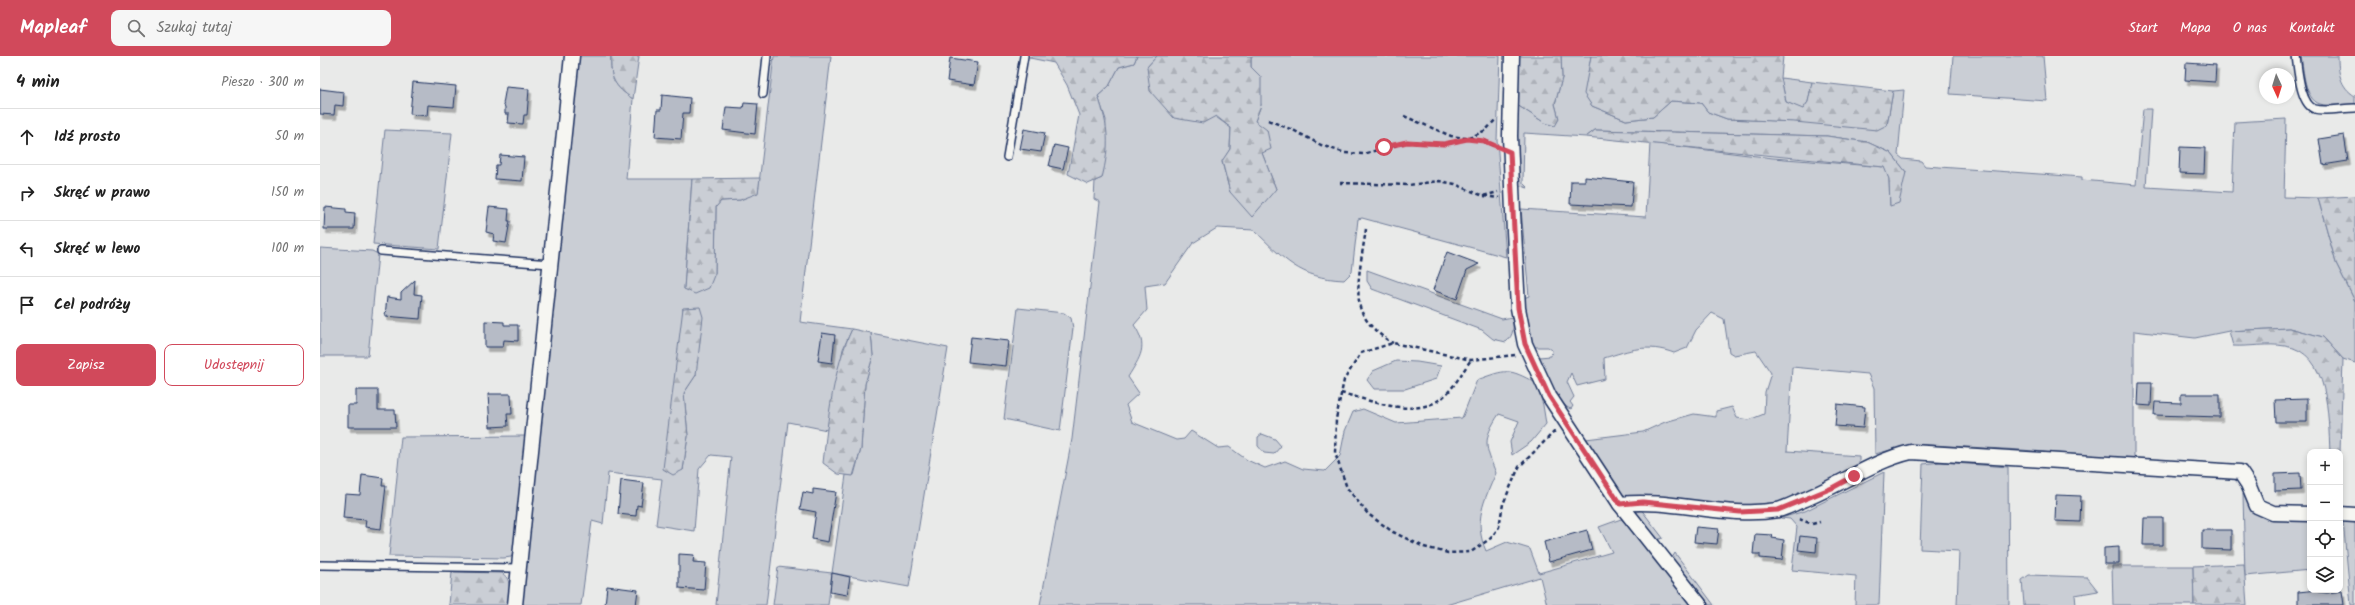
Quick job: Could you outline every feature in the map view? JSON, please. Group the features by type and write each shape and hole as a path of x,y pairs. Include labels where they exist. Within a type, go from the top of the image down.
{"street":[{"path":"515,605 572,56"},
{"path":"1512,56 1510,152 1518,308 1525,344 1549,396 1620,504 1700,605"},
{"path":"1620,504 1643,502 1740,512 1778,510 1832,488 1891,456 1911,452 2240,472 2248,484 2257,506 2273,513 2307,514"},
{"path":"2343,514 2355,514"}],"lane":[{"path":"762,94 767,56"},
{"path":"1007,157 1024,56"},
{"path":"2296,56 2304,97 2309,106 2316,109 2355,108"},
{"path":"381,251 550,264"},
{"path":"320,565 519,568"}],"path":[{"path":"1268,120 1295,131 1321,146 1345,153 1363,154 1407,142 1444,144 1467,139 1486,130 1510,102"},
{"path":"1404,116 1451,136 1484,141 1510,152"},
{"path":"1340,183 1409,185 1439,181 1455,184 1483,196 1498,192 1512,179"},
{"path":"1366,229 1360,278 1360,307 1367,321 1386,340 1471,360 1529,352"},
{"path":"1394,343 1360,353 1344,380 1336,419 1335,453 1347,488 1368,514 1393,532 1424,547 1448,553 1471,552 1491,538 1498,527 1503,504 1519,467 1546,438 1566,422"},
{"path":"1341,393 1405,408 1426,407 1443,397 1471,360"}],"green space":[{"path":"577,56 611,56 611,71 614,81 621,90 633,99 626,179 692,179 684,289 715,273 716,207 721,201 740,200 758,192 774,56 831,56 800,322 852,329 843,349 827,430 788,422 766,605 716,605 731,457 711,455 699,469 694,531 656,525 662,479 608,473 603,524 592,521 581,605 520,605","holes":["683,308 696,375 684,393 688,436 683,470"]},
{"path":"611,56 639,56 633,99 621,90 614,81 611,71"},
{"path":"1030,56 1137,56 1134,63 1119,67 1109,86 1098,96 1107,137 1105,166 1102,178 1088,184 1068,174 1079,115 1067,85 1054,63 1030,58"},
{"path":"1137,56 1157,56 1147,67 1231,128 1230,149 1222,162 1230,192 1276,189 1262,153 1255,121 1261,105 1251,67 1251,56 1500,56 1497,140 1506,257 1362,218 1358,219 1352,272 1344,280 1328,279 1315,276 1294,266 1254,230 1217,228 1193,243 1165,283 1145,286 1147,310 1134,325 1141,340 1141,352 1128,377 1139,393 1126,405 1132,422 1176,440 1184,439 1191,431 1218,448 1229,447 1247,460 1265,468 1285,461 1303,469 1325,471 1340,456 1345,431 1353,412 1363,409 1396,423 1462,418 1477,380 1501,372 1513,373 1536,383 1543,405 1546,424 1531,442 1512,455 1510,442 1519,421 1499,414 1490,430 1487,443 1489,456 1496,473 1484,502 1480,521 1482,540 1486,551 1507,542 1530,549 1539,573 1612,552 1599,527 1621,519 1629,525 1691,605 1547,605 1540,577 1446,605 1040,605 1072,439 1100,202 1094,199 1095,181 1102,178 1106,120 1098,96 1109,86 1119,67 1134,63"},
{"path":"1157,56 1251,56 1251,67 1261,77 1261,105 1255,121 1267,130 1271,149 1262,153 1276,189 1252,217 1230,192 1222,161 1230,149 1231,128 1216,116 1203,123 1174,118 1150,91 1147,67"},
{"path":"1516,56 1561,56 1562,78 1555,104 1559,119 1555,126 1545,123 1514,103"},
{"path":"1561,56 1591,56 1585,94 1592,106 1626,120 1653,117 1671,101 1701,103 1708,112 1727,119 1887,125 1893,91 1904,90 1898,155 1903,159 1921,161 1925,166 2082,177 2082,180 2136,185 2143,109 2151,109 2146,187 2232,192 2235,122 2286,119 2284,197 2318,198 2336,263 2355,301 2355,363 2343,359 2323,337 2289,328 2229,331 2195,338 2134,331 2134,460 2022,450 1914,444 1875,454 1874,388 1868,374 1792,367 1787,451 1859,456 1859,466 1789,502 1748,508 1623,495 1587,444 1586,439 1643,432 1665,422 1694,414 1716,417 1716,411 1732,407 1737,418 1749,420 1764,414 1765,392 1771,373 1756,351 1734,355 1729,352 1724,319 1712,313 1696,330 1687,348 1674,353 1655,348 1630,350 1604,358 1605,379 1577,386 1571,373 1567,382 1574,397 1570,402 1573,406 1571,409 1566,406 1556,394 1539,357 1551,356 1552,350 1548,347 1534,347 1526,321 1524,298 1529,296 1521,209 1646,217 1650,143 1773,158 1885,167 1889,179 1890,205 1906,172 1891,153 1867,142 1827,136 1595,130 1586,137 1524,133 1523,183 1528,188 1517,185 1514,103 1545,123 1559,119 1555,104 1562,78"},
{"path":"1591,56 1783,56 1781,78 1786,102 1803,109 1808,102 1812,82 1893,91 1887,125 1877,130 1795,122 1727,119 1708,112 1701,103 1671,101 1653,117 1626,120 1592,106 1584,94"},
{"path":"1953,56 2043,56 2047,101 1950,94"},
{"path":"2301,56 2338,56 2339,73 2341,79 2346,88 2355,96 2355,104 2328,105 2320,104 2315,101 2308,90"},
{"path":"1781,78 1812,82 1808,102 1802,110 1786,102"},
{"path":"385,130 452,133 439,249 373,244"},
{"path":"1595,130 1827,136 1867,142 1891,153 1906,172 1899,203 1890,206 1889,179 1884,167 1586,137"},
{"path":"760,178 758,193 740,200 721,201 716,207 715,273 709,288 695,294 684,289 692,179"},
{"path":"2355,196 2355,301 2336,263 2318,198"},
{"path":"320,248 372,251 378,254 368,356 320,356"},
{"path":"1367,270 1502,319 1512,317 1512,334 1506,342 1493,339 1482,330 1372,289 1367,281"},
{"path":"700,307 703,317 696,375 684,393 688,436 683,470 673,475 663,469 683,308"},
{"path":"1018,308 1064,313 1071,318 1073,328 1060,431 1004,419"},
{"path":"2289,328 2323,337 2343,359 2340,449 2330,449 2327,405 2324,388 2311,360 2300,351 2285,346 2233,346 2229,331"},
{"path":"852,329 871,333 873,356 865,384 861,449 853,476 838,474 823,463 832,394 840,361"},
{"path":"871,333 948,348 909,587 832,573 846,475 854,475 861,449 865,384 873,356"},
{"path":"1396,361 1417,362 1441,366 1436,379 1405,389 1374,389 1367,380 1373,371"},
{"path":"1262,434 1275,439 1281,446 1274,454 1264,453 1258,446 1258,437"},
{"path":"526,436 515,552 511,557 389,556 401,437"},
{"path":"1941,462 2008,467 2009,605 1957,605 1959,551 1920,549 1923,464"},
{"path":"1884,472 1879,605 1855,605 1856,576 1792,570 1797,527 1790,519 1781,518 1805,511"},
{"path":"2243,494 2250,508 2259,514 2307,518 2307,570 2245,576"},
{"path":"1640,508 1663,538 1656,540 1638,516 1637,513"},
{"path":"2355,519 2355,605 2351,605 2343,520"},
{"path":"1675,553 1714,605 1709,605 1672,558"},
{"path":"2244,564 2247,605 2194,605 2193,566"},
{"path":"2112,566 2193,566 2194,605 2113,605"},
{"path":"778,567 832,573 828,605 773,605"},
{"path":"452,572 502,573 509,583 508,605 449,605"},
{"path":"2029,575 2087,577 2098,591 2075,595 2076,605 2024,605 2022,580"}],"building":[{"path":"950,58 978,62 974,85 947,81"},
{"path":"2186,63 2216,65 2215,82 2185,80"},
{"path":"413,82 456,86 454,107 428,105 427,116 410,114"},
{"path":"506,87 529,89 527,115 524,115 523,124 508,123 509,114 505,114 505,107 503,104"},
{"path":"320,89 344,92 343,106 335,105 334,115 320,114"},
{"path":"662,95 690,98 689,113 683,113 681,139 655,137 657,110 661,110"},
{"path":"744,103 758,104 755,134 723,130 726,107 743,108"},
{"path":"1024,129 1045,133 1041,152 1020,149"},
{"path":"2344,135 2348,161 2323,165 2319,139"},
{"path":"1054,145 1068,148 1063,169 1049,166"},
{"path":"2180,147 2205,148 2204,174 2179,173"},
{"path":"500,155 524,157 522,181 495,179 496,165 499,165"},
{"path":"1585,177 1633,182 1631,207 1570,204 1571,181 1585,181"},
{"path":"325,207 346,209 346,212 355,213 354,229 324,229"},
{"path":"489,207 509,209 508,221 510,221 506,243 493,241 494,234 486,232"},
{"path":"1447,252 1479,264 1467,270 1457,299 1433,290"},
{"path":"415,280 414,294 422,295 420,319 385,316 387,297 401,299 401,293"},
{"path":"485,321 504,322 504,325 518,325 518,341 504,340 503,347 485,347"},
{"path":"822,333 835,335 832,363 818,361"},
{"path":"971,337 1009,341 1006,366 968,362"},
{"path":"2139,383 2152,383 2151,406 2138,405"},
{"path":"356,390 378,390 378,410 395,410 396,427 348,427 348,405 356,405"},
{"path":"488,394 511,394 512,414 507,414 508,426 490,427"},
{"path":"2181,394 2220,394 2220,417 2154,415 2155,402 2181,403"},
{"path":"2307,399 2307,422 2276,422 2275,400"},
{"path":"1837,404 1865,407 1863,428 1835,426"},
{"path":"2300,473 2301,490 2275,491 2275,474"},
{"path":"362,475 383,478 382,486 386,486 381,529 365,527 366,520 343,518 345,494 360,495"},
{"path":"621,480 644,483 641,506 637,505 636,516 618,514"},
{"path":"813,489 836,492 828,542 812,539 816,512 800,509 803,492 813,494"},
{"path":"2056,495 2081,496 2080,522 2055,521"},
{"path":"2144,518 2163,518 2163,545 2143,545"},
{"path":"1696,527 1719,529 1717,544 1694,542"},
{"path":"1587,530 1592,550 1549,562 1544,542"},
{"path":"2202,530 2231,530 2231,550 2202,549"},
{"path":"1755,534 1773,535 1772,538 1784,540 1782,560 1760,558 1760,554 1753,554"},
{"path":"1800,536 1817,538 1816,552 1798,550"},
{"path":"2119,547 2119,564 2104,564 2104,548"},
{"path":"679,554 694,555 693,562 706,563 704,590 679,588"},
{"path":"832,573 850,577 847,595 830,592"},
{"path":"607,586 638,590 636,605 605,605"},
{"path":"2298,592 2342,593 2344,605 2298,605"}],"route":[{"path":"1384,147 1407,142 1444,144 1467,139 1484,141 1510,152 1518,308 1525,344 1549,396 1620,504 1643,502 1740,512 1778,510 1832,488 1854,476"}]}
